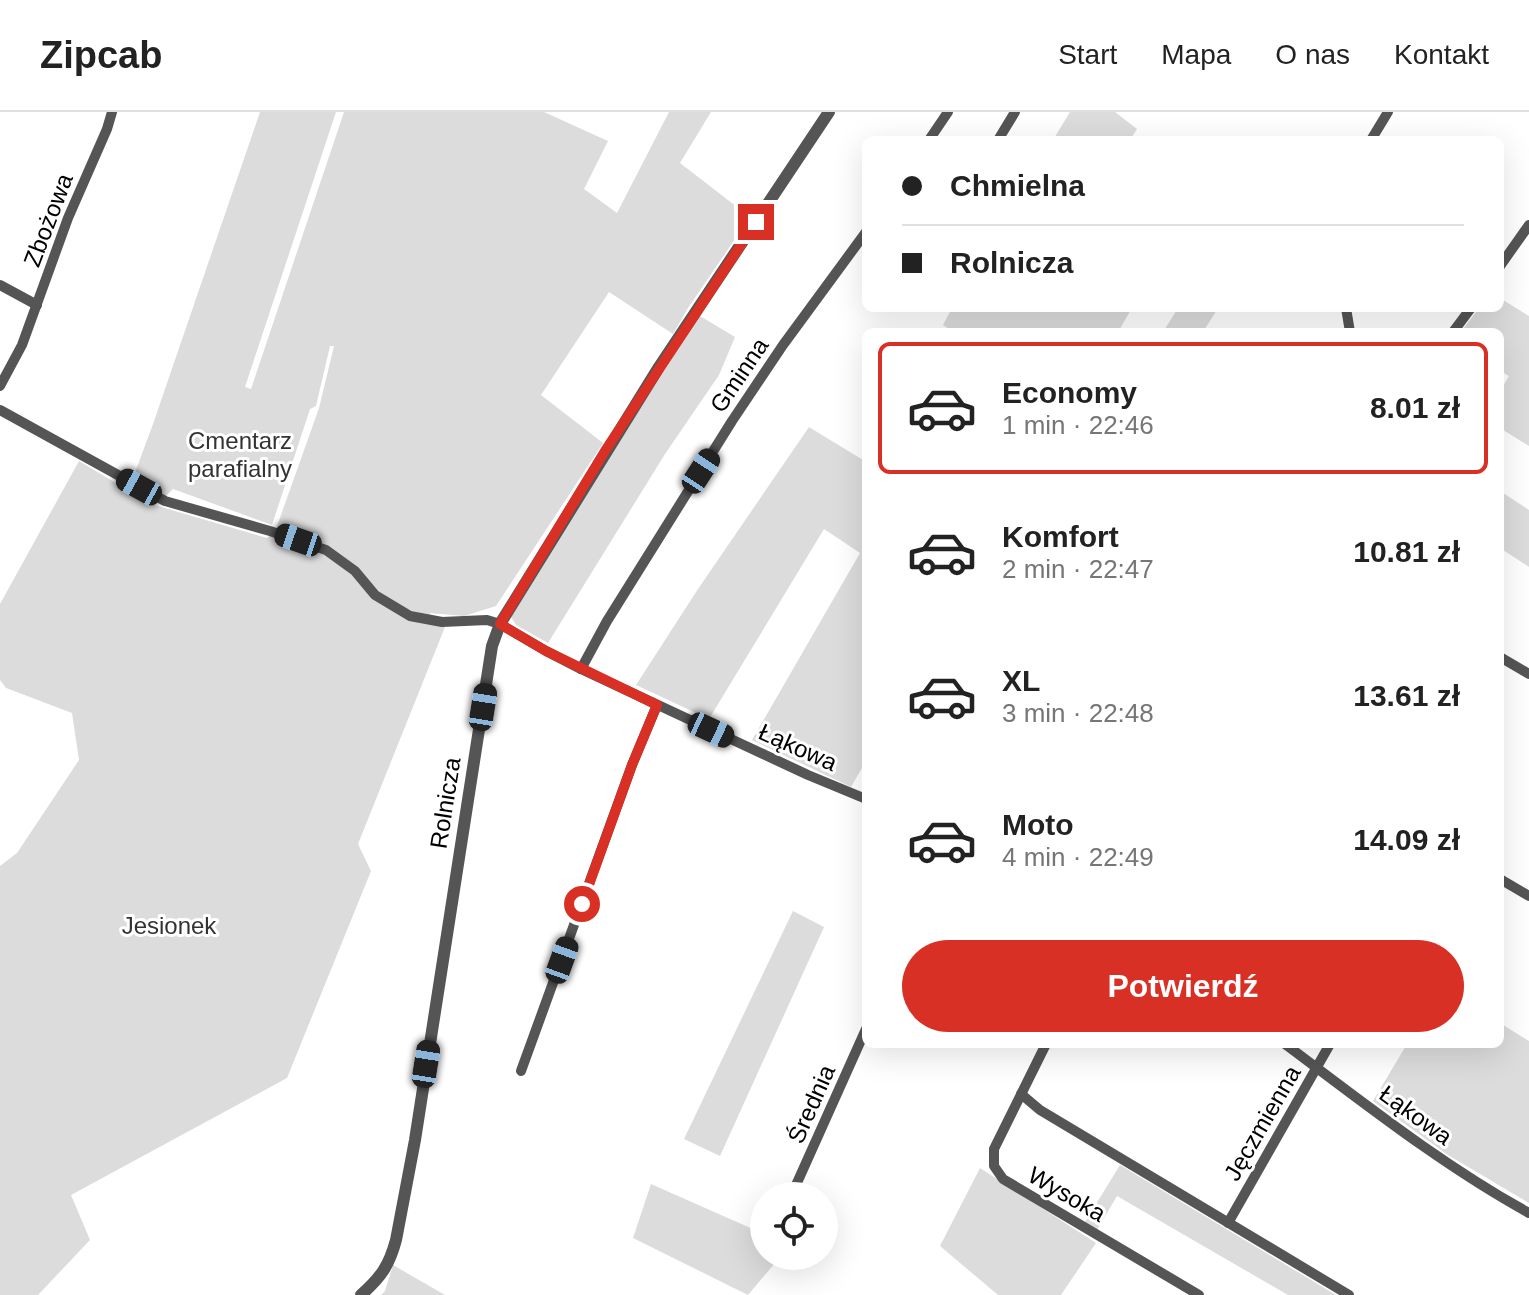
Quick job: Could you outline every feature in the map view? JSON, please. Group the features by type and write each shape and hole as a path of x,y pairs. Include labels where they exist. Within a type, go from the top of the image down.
{"street":[{"name":"Zbożowa","path":"0,386 22,345 68,218 112,112"},
{"name":"Rolnicza","path":"361,1295 380,1278 389,1264 405,1199 492,646 500,624 659,367 829,112"},
{"path":"932,136 948,112"},
{"path":"1000,136 1015,112"},
{"path":"1373,136 1388,112"},
{"path":"1504,260 1529,225"},
{"name":"Gminna","path":"581,669 607,621 732,421 862,237"},
{"path":"0,285 37,305"},
{"path":"0,410 165,501 326,550 355,571 375,595 410,616 442,622 487,620 500,624"},
{"name":"Łąkowa","path":"500,624 581,669 862,797"},
{"path":"1504,659 1529,674"},
{"path":"521,1071 632,765 657,705"},
{"path":"1504,881 1529,896"},
{"name":"Średnia","path":"797,1182 862,1038"},
{"name":"Wysoka","path":"1044,1048 994,1149 994,1166 1003,1179 1199,1295"},
{"name":"Łąkowa","path":"1290,1048 1441,1158 1529,1213"},
{"name":"Jęczmienna","path":"1228,1223 1328,1048"},
{"path":"1021,1094 1040,1110 1349,1295"}],"green space":[{"name":"Jesionek","path":"260,112 336,112 245,387 251,389 344,112 544,112 608,141 584,189 617,213 669,112 711,112 680,163 750,217 673,334 609,292 541,395 603,443 496,606 464,616 429,613 445,627 358,844 371,871 287,1078 71,1195 90,1240 38,1295 0,1295 0,866 17,853 79,760 72,713 6,688 0,680 0,604 79,461 151,504 267,538 276,529 319,408 334,346 330,346 316,406 310,409 272,525 173,489 166,496 133,478"},
{"path":"1070,112 1115,112 1137,129 1133,136 1055,136"},
{"path":"1504,300 1529,316 1529,446 1504,430 1504,384 1509,376 1504,373 1504,328 1464,328 1476,312 1504,312"},
{"path":"950,312 1130,312 1120,328 947,328 943,325"},
{"path":"1176,312 1216,312 1206,328 1166,328"},
{"path":"700,316 735,337 719,375 665,454 548,643 516,625 511,617"},
{"path":"809,427 862,459 862,768 851,787 752,740 860,553 824,529 709,719 636,685"},
{"path":"1504,494 1529,510 1529,567 1504,551"},
{"path":"793,911 824,927 720,1156 684,1139"},
{"path":"1504,1025 1529,1041 1529,1203 1448,1155 1373,1101 1405,1048 1504,1048"},
{"path":"1120,1165 1336,1295 1288,1295 1117,1196 1097,1230 1085,1222"},
{"path":"980,1168 1096,1243 1061,1295 998,1295 940,1246"},
{"path":"651,1184 750,1228 750,1270 769,1270 748,1295 633,1238"},
{"path":"393,1265 445,1295 381,1295"}],"route":[{"path":"582,904 657,705 546,651 500,624 605,451 756,222"}],"park label":[{"name":"Cmentarz parafialny","path":"240,454"}]}
